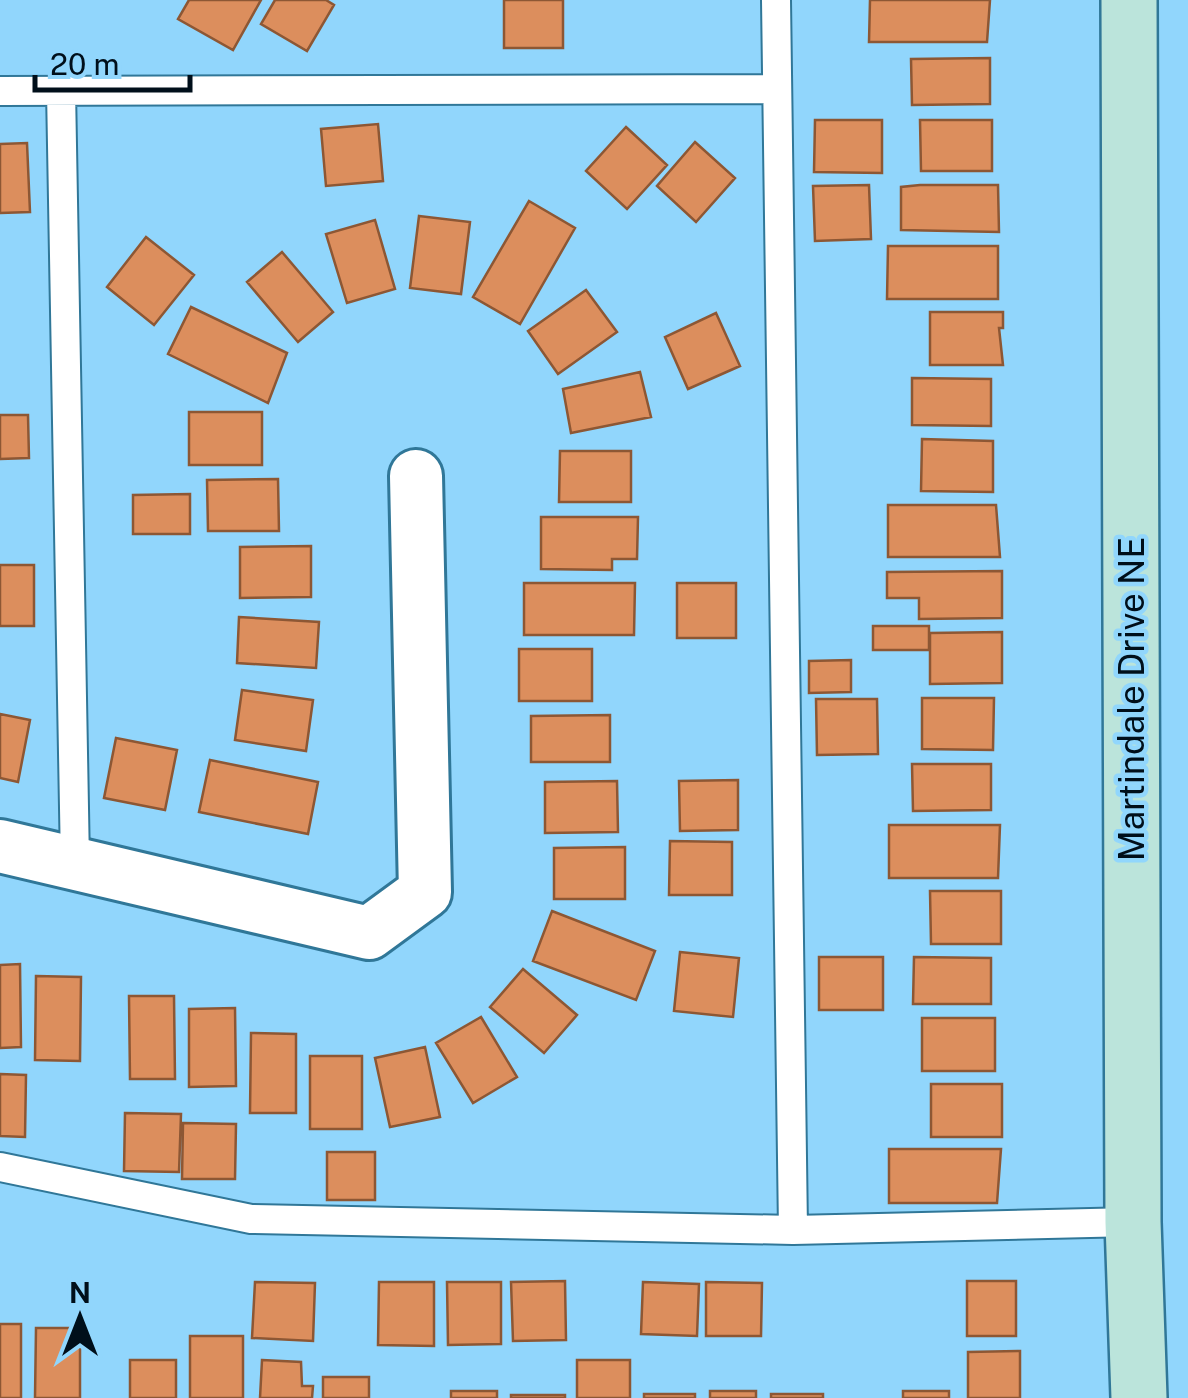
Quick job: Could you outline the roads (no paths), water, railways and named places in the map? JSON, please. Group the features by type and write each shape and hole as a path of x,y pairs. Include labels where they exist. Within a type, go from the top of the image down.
{"street":[{"name":"Martindale Drive NE","path":"1128,0 1133,1222 1139,1398"},
{"path":"0,846 370,934 424,892 416,476"}],"lane":[{"path":"776,0 793,1230"},
{"path":"0,90 776,89"},
{"path":"61,90 75,863"},
{"path":"0,1167 251,1219 793,1230 1133,1222"}]}
